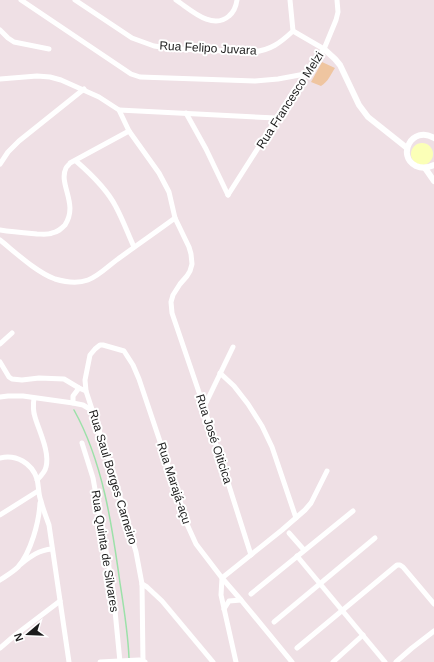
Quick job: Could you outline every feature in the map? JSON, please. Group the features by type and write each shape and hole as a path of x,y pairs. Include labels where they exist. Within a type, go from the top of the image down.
{"street":[{"path":"21,0 131,74 140,77 255,81 278,79 305,74"},
{"name":"Rua Felipo Juvara","path":"75,0 132,38 154,46 175,49 263,51 275,46 292,31"},
{"path":"176,0 202,18 212,22 216,22 232,14 237,0"},
{"path":"290,0 292,31 324,48 335,59 359,105 366,114 376,124 407,148"},
{"name":"Rua Francesco Melzi","path":"186,113 206,149 228,195 266,137 294,90 324,48 336,20 338,12 337,0"},
{"path":"0,30 14,42 49,49"},
{"path":"0,79 37,76 50,77 84,89 119,110 276,118"},
{"path":"0,164 8,152 19,141 84,89"},
{"name":"Rua José Oiticica","path":"119,110 129,131 159,173 169,192 175,218 189,247 192,264 190,271 176,290 171,302 172,313 204,407 251,555"},
{"path":"0,230 21,233 52,234 61,230 70,213 70,203 64,174 66,168 70,163 129,131"},
{"path":"434,138 425,134 415,136 407,148 407,155 414,165 424,168 429,168 434,165"},
{"path":"76,161 92,175 116,206 134,247"},
{"path":"424,168 434,181"},
{"path":"0,240 43,273 54,279 79,282 88,280 98,274 175,218"},
{"path":"0,344 12,333"},
{"name":"Rua Marajá-açu","path":"86,390 85,380 88,358 92,352 104,345 124,351 133,365 139,379 193,539 222,578 292,662"},
{"path":"204,407 233,347"},
{"path":"0,362 9,377 12,379 64,379 79,388 86,390"},
{"path":"220,373 234,386 262,426 272,447 296,518"},
{"path":"73,402 73,396 79,388"},
{"name":"Rua Saul Borges Carneiro","path":"86,390 114,473 136,552 142,584 143,661"},
{"path":"0,397 23,396 73,402 83,405 93,411"},
{"path":"34,398 33,408 47,459 44,473 37,480"},
{"name":"Rua Quinta de Silvares","path":"82,443 90,464 94,484 113,590 122,661"},
{"path":"0,458 14,458 23,461 31,469 37,480 40,501 49,525 69,662"},
{"path":"236,662 221,595 222,578 282,530 311,503 327,471"},
{"path":"0,515 38,491"},
{"path":"18,567 28,552 38,520 40,501"},
{"path":"251,594 352,511"},
{"path":"289,533 304,550"},
{"path":"274,622 375,538"},
{"path":"0,580 36,553 52,548"},
{"path":"297,556 386,662"},
{"path":"297,648 397,565 403,567 434,604"},
{"path":"142,584 157,596 213,662"},
{"path":"224,608 229,602 241,600"},
{"path":"0,648 60,601"},
{"path":"396,662 434,631"},
{"path":"333,662 363,635"},
{"path":"101,662 143,661"}],"shaded area":[{"path":"322,62 335,68 321,86 311,82"}],"green space":[{"path":"422,143 426,144 432,150 432,158 426,164 422,165 418,164 412,158 411,154 412,150 418,144"}],"waterway":[{"path":"74,410 92,451 110,516 128,639 129,658"}]}
